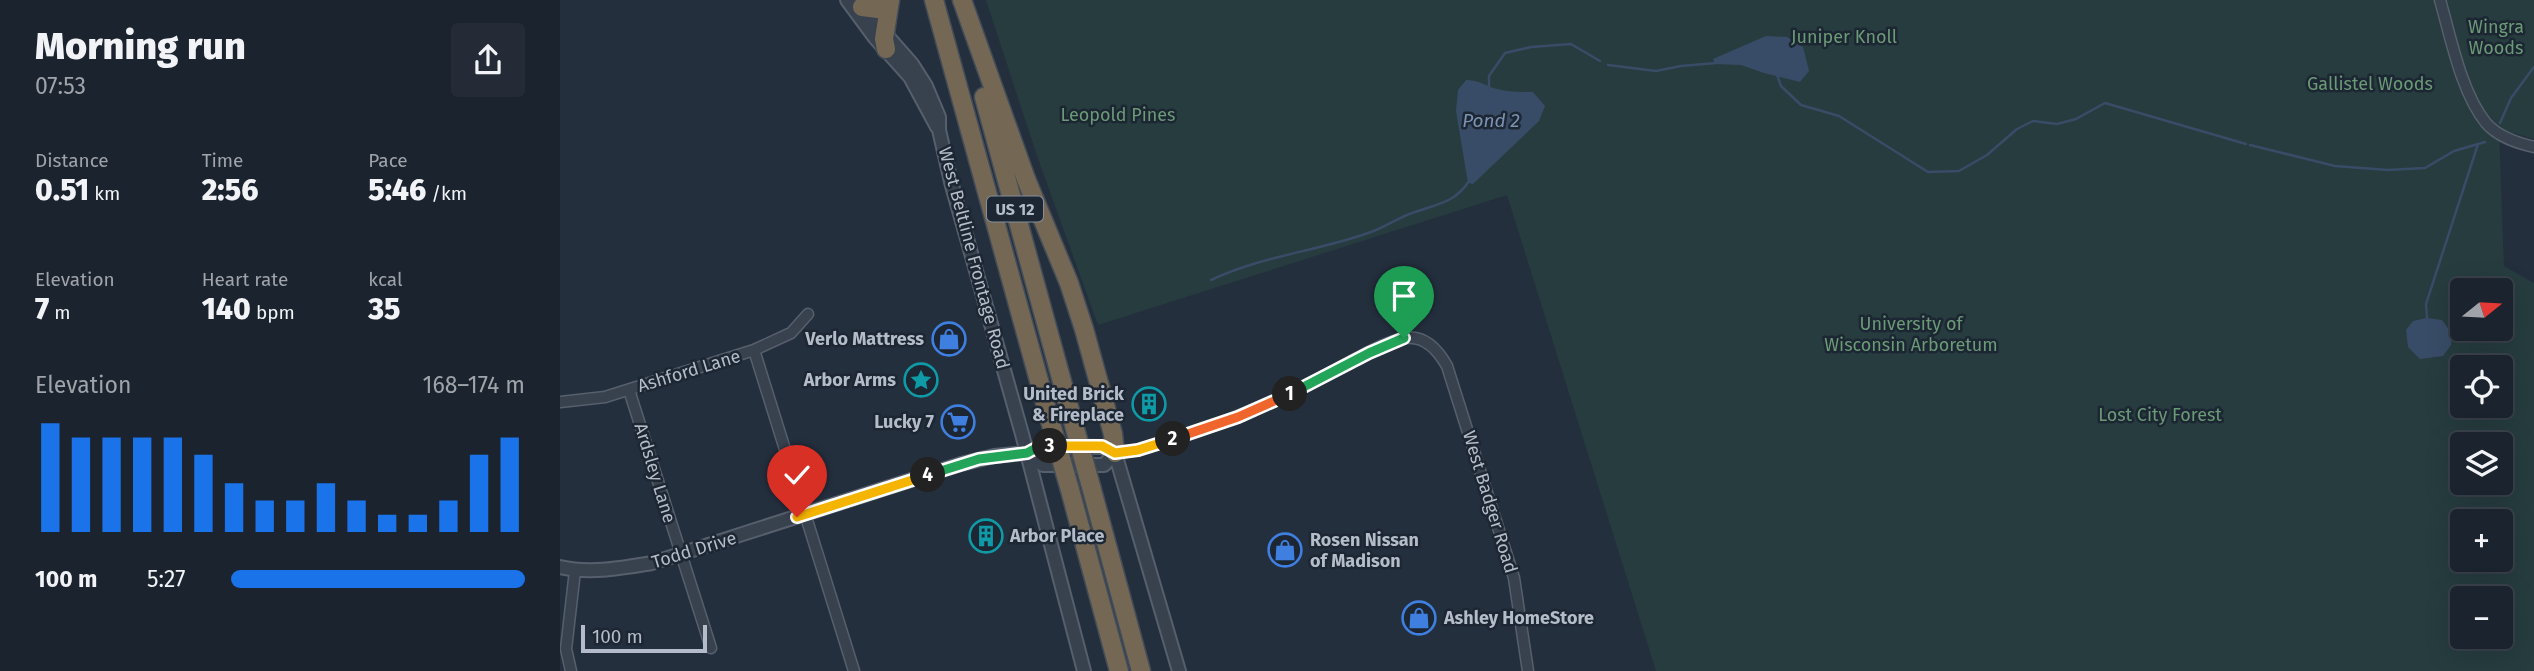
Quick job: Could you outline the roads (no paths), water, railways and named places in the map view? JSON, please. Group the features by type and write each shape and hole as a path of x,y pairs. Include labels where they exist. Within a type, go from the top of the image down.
{"highway":[{"path":"856,2 874,11 882,6 884,0"},
{"path":"885,41 890,0"},
{"name":"US 12","path":"934,0 1119,671"},
{"path":"960,0 1026,179 1075,301 1113,434 1115,453"},
{"name":"US 12","path":"960,0 1141,671"}],"street":[{"path":"2440,0 2465,83 2487,124 2509,139 2534,147"},
{"name":"West Beltline Frontage Road","path":"856,2 885,41 912,64 926,86 939,117 939,130 959,211 1027,453 1084,671"},
{"name":"Ashford Lane","path":"560,402 604,397 754,350 792,333 808,314"},
{"name":"Todd Drive","path":"560,568 575,571 620,568 681,556 979,459 1027,453 1040,446 1102,446 1115,453 1138,450 1238,417 1404,338 1415,338 1428,343"},
{"name":"West Badger Road","path":"1428,343 1440,353 1447,366 1514,578 1528,671"},
{"path":"754,350 855,671"},
{"name":"Ardsley Lane","path":"629,390 711,648"},
{"name":"Todd Drive","path":"1027,453 1043,465 1104,465 1115,453"},
{"path":"1115,453 1179,671"},
{"path":"571,671 566,649 575,571"}],"water":[{"path":"1766,36 1787,37 1803,47 1809,71 1800,82 1741,65 1715,64 1713,59"},
{"name":"Pond 2","path":"1466,80 1503,90 1533,92 1545,106 1539,121 1473,184 1468,183 1456,111 1458,90"},
{"path":"2427,318 2442,320 2450,331 2451,341 2443,356 2420,359 2408,347 2406,330 2413,321"}],"waterway":[{"path":"1489,86 1489,76 1505,53 1531,47 1571,44 1600,61"},
{"path":"1608,65 1656,71 1716,63"},
{"path":"2500,123 2511,98 2534,67"},
{"path":"1777,75 1781,86 1801,105 1839,116 1928,172 1959,171 1987,155 2017,129 2033,121 2057,124 2076,119 2105,103 2246,144"},
{"path":"2250,145 2335,166 2388,170 2425,168 2454,151 2485,142"},
{"path":"2427,318 2426,304 2478,144"},
{"path":"1211,280 1250,265 1377,230 1409,214 1452,198 1469,181"}],"place":[{"name":"Verlo Mattress","path":"949,339"},
{"name":"Arbor Arms","path":"921,380"},
{"name":"United Brick & Fireplace","path":"1149,404"},
{"name":"Lucky 7","path":"958,422"},
{"name":"Arbor Place","path":"986,536"},
{"name":"Rosen Nissan of Madison","path":"1285,550"},
{"name":"Ashley HomeStore","path":"1419,618"}],"park label":[{"name":"Juniper Knoll","path":"1844,37"},
{"name":"Wingra Woods","path":"2496,37"},
{"name":"Gallistel Woods","path":"2370,84"},
{"name":"Leopold Pines","path":"1118,115"},
{"name":"University of Wisconsin Arboretum","path":"1911,334"},
{"name":"Lost City Forest","path":"2160,415"}]}
